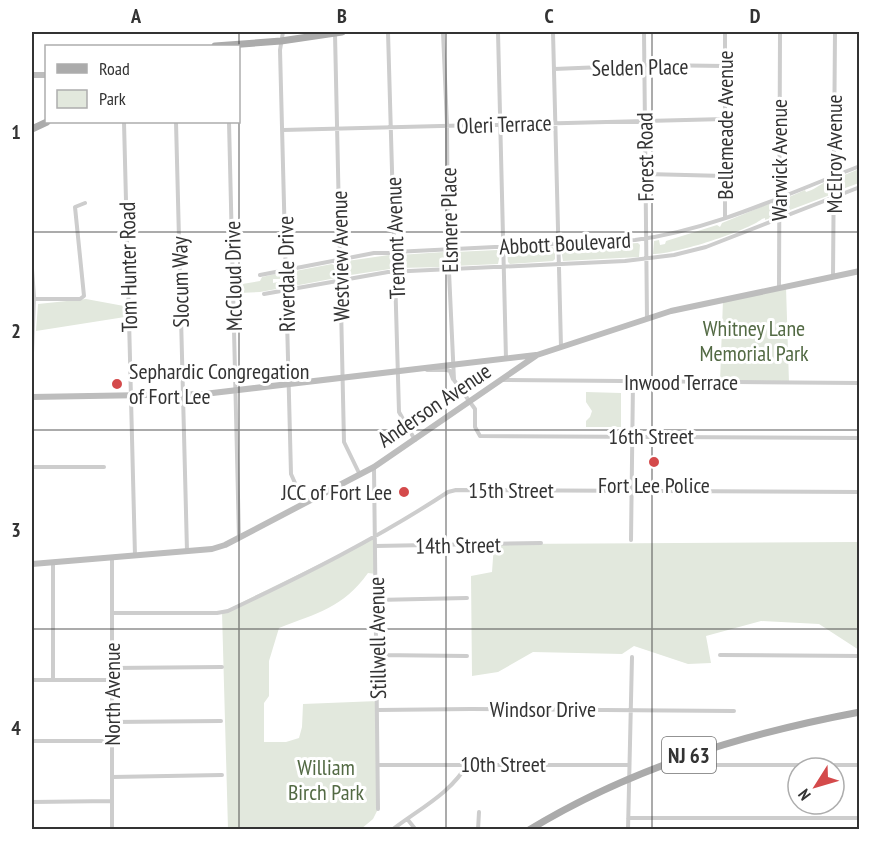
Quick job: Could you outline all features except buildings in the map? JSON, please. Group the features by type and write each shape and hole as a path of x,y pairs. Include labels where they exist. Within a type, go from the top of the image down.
{"main road":[{"path":"238,45 338,32"},
{"name":"Anderson Avenue","path":"32,564 212,549 239,538 374,467 537,355 671,311 860,271"},
{"path":"32,397 131,396 235,390 537,355"},
{"name":"NJ 63","path":"529,830 584,799 628,778 693,754 768,731 860,712"}],"street":[{"name":"Riverdale Drive","path":"283,32 281,41 291,474 304,504"},
{"name":"Westview Avenue","path":"338,32 337,128 345,442 360,475"},
{"name":"Tremont Avenue","path":"388,32 399,412 415,440"},
{"name":"Elsmere Place","path":"444,32 448,250 454,380"},
{"path":"498,32 506,358"},
{"path":"553,32 561,348"},
{"name":"Forest Road","path":"644,32 648,319"},
{"name":"Bellemeade Avenue","path":"724,218 725,32"},
{"name":"Warwick Avenue","path":"779,289 780,32"},
{"name":"McElroy Avenue","path":"833,278 835,32"},
{"name":"Selden Place","path":"554,69 644,65 725,66"},
{"name":"Oleri Terrace","path":"283,130 725,119"},
{"name":"Tom Hunter Road","path":"124,123 135,556"},
{"name":"Slocum Way","path":"176,123 188,551"},
{"name":"McCloud Drive","path":"229,123 239,538"},
{"name":"Abbott Boulevard","path":"260,275 340,259 395,252 559,244 646,238 686,232 860,166"},
{"path":"646,174 725,176"},
{"name":"Abbott Boulevard","path":"264,294 396,271 647,259 706,247 860,187"},
{"path":"33,299 84,296 75,207 85,203"},
{"path":"32,269 32,353"},
{"path":"422,370 447,370 471,402"},
{"name":"Inwood Terrace","path":"502,380 860,383"},
{"path":"631,540 633,381"},
{"name":"16th Street","path":"471,402 475,409 476,432 480,436 860,438"},
{"path":"32,467 104,467"},
{"name":"Stillwell Avenue","path":"374,467 378,809"},
{"name":"15th Street","path":"112,613 217,613 228,610 295,579 375,537 448,492 456,490 860,492"},
{"name":"14th Street","path":"375,546 541,543"},
{"name":"North Avenue","path":"112,558 112,830"},
{"path":"53,563 53,680"},
{"path":"376,600 467,598"},
{"path":"377,655 467,656"},
{"path":"720,656 860,656"},
{"path":"628,830 632,657"},
{"path":"112,668 222,667"},
{"path":"860,675 860,705"},
{"path":"32,680 112,680"},
{"name":"Windsor Drive","path":"378,710 734,711"},
{"path":"112,722 221,721"},
{"path":"32,741 112,741"},
{"path":"693,754 698,764 708,765 860,765"},
{"path":"392,830 408,820 453,782 467,764"},
{"name":"10th Street","path":"378,765 629,765"},
{"path":"112,777 222,775"},
{"path":"32,802 112,801"},
{"path":"478,830 479,812"},
{"path":"628,818 860,818"},
{"path":"408,820 416,830"}],"green space":[{"path":"859,169 859,183 837,191 837,178"},
{"path":"827,181 830,182 830,195 782,213 782,200 805,190 806,192 812,190"},
{"path":"773,202 776,216 762,219 742,230 711,241 653,254 654,241 659,240 660,245 665,244 666,241 717,225 720,227 722,223"},
{"path":"638,243 640,245 639,257 563,261 561,250 564,247"},
{"path":"552,247 555,249 553,261 510,264 508,262 507,252 510,250"},
{"path":"497,250 500,254 498,264 455,266 453,264 455,252"},
{"path":"444,252 446,254 444,267 398,268 399,255"},
{"path":"391,256 390,269 344,276 347,261"},
{"path":"332,264 335,266 336,278 290,285 290,272"},
{"path":"280,273 282,279 273,279 273,283 283,281 282,288 237,293 236,285 260,281 262,277"},
{"name":"Whitney Lane Memorial Park","path":"786,287 789,383 720,382 723,300"},
{"path":"86,299 124,306 125,317 36,331 38,304"},
{"path":"586,392 621,393 621,427 586,427 586,421 592,411 586,402"},
{"name":"William Birch Park","path":"375,537 376,574 368,573 359,585 339,602 279,628 269,661 269,696 264,703 264,742 286,742 299,738 303,704 378,701 378,809 373,819 361,829 228,829 222,612"},
{"path":"859,542 859,650 819,624 761,621 706,636 711,663 688,664 634,646 622,654 533,652 498,672 472,676 471,576 492,572 494,544"}],"place":[{"name":"Sephardic Congregation of Fort Lee","path":"117,384"},
{"name":"Fort Lee Police","path":"654,462"},
{"name":"JCC of Fort Lee","path":"404,492"}]}
